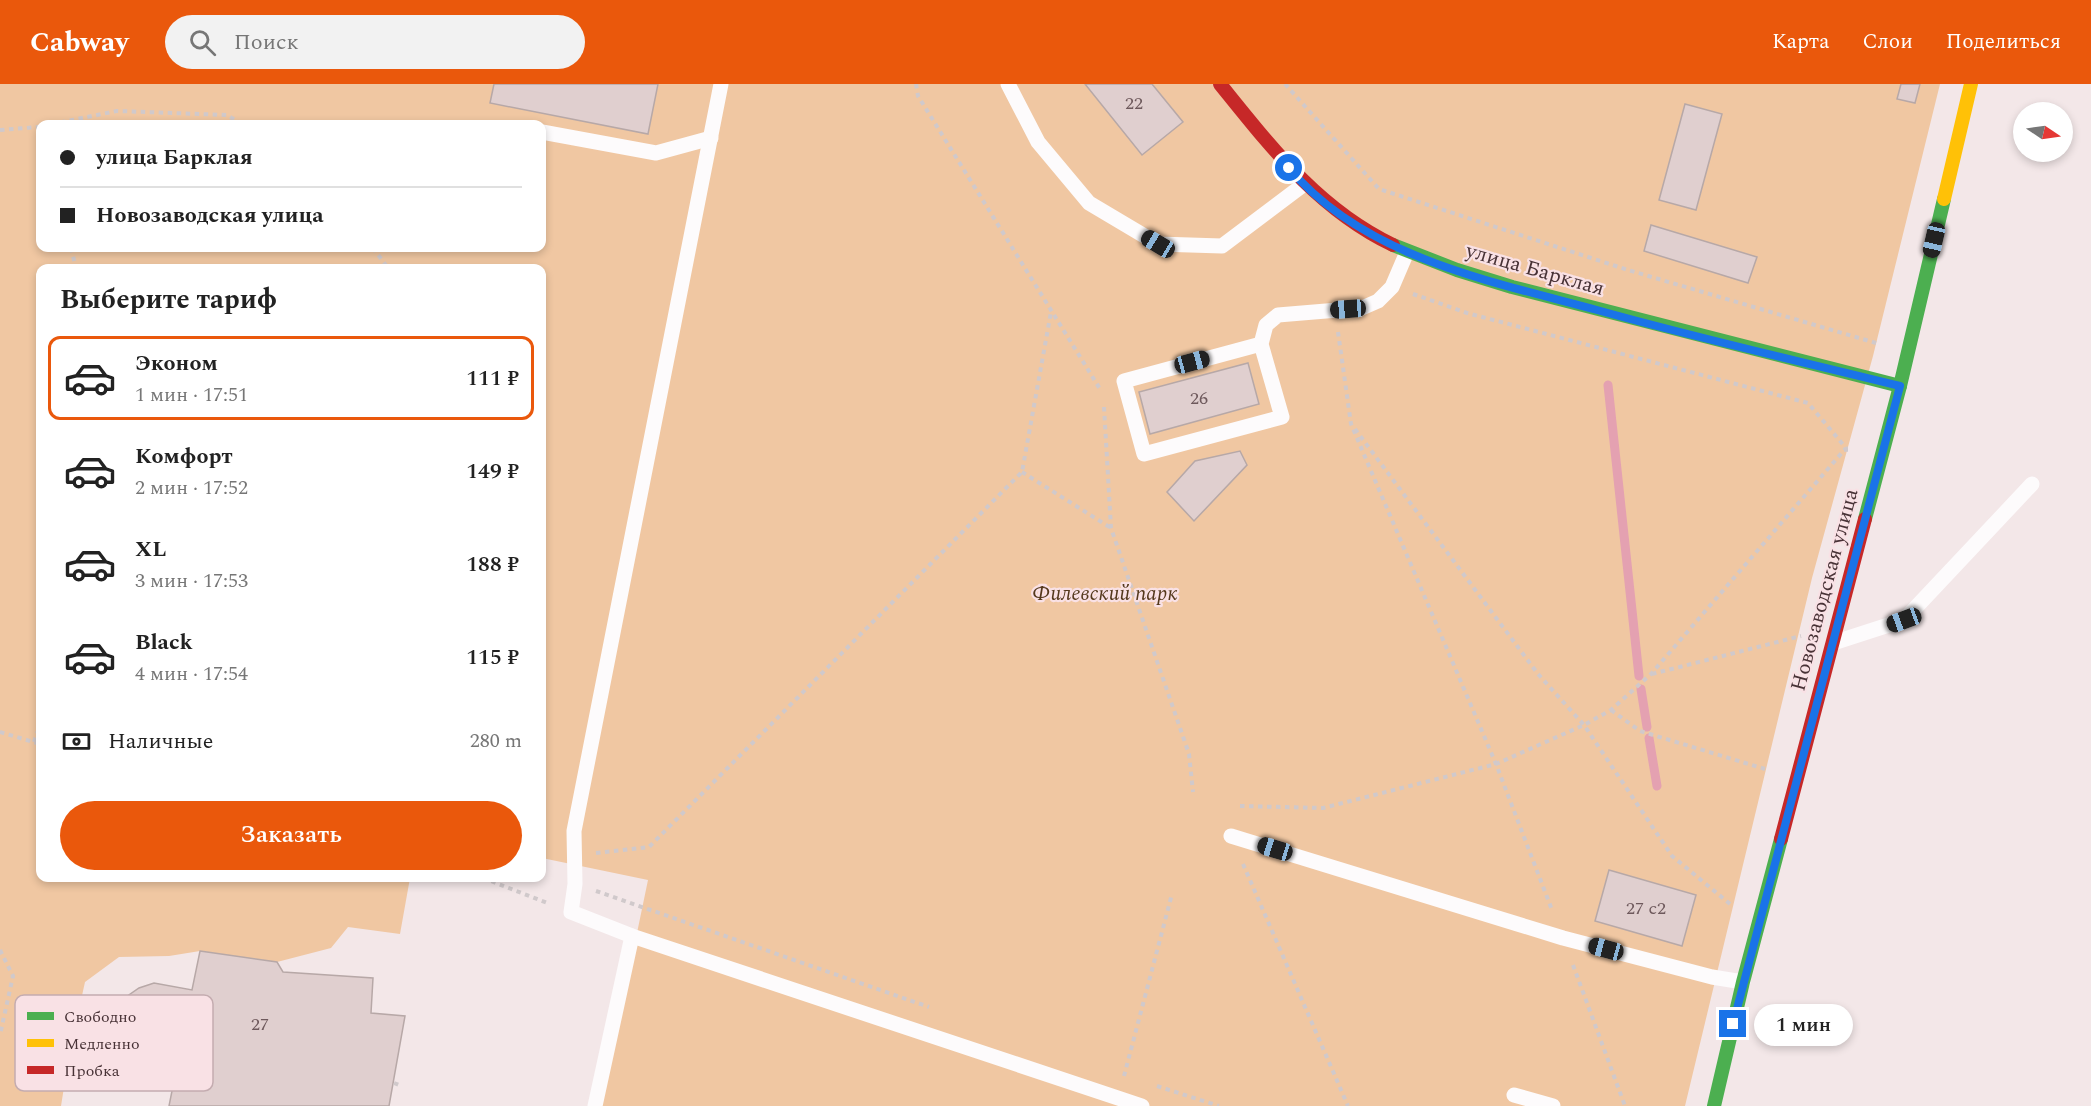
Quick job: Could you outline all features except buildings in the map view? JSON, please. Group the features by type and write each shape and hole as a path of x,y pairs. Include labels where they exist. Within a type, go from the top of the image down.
{"street":[{"name":"улица Барклая","path":"1220,84 1303,185 1354,224 1407,252 1476,277 1620,317 1900,386"},
{"name":"Новозаводская улица","path":"1714,1106 1743,982 1909,352 1971,84"}],"lane":[{"path":"721,84 574,831 575,884 571,912 632,936 1142,1106"},
{"path":"1008,84 1038,142 1089,202 1158,244 1222,246 1303,185"},
{"path":"546,133 656,153 711,138"},
{"path":"1261,344 1124,381 1144,454 1282,417 1261,344 1266,325 1278,315 1362,308 1378,301 1392,287 1407,252"},
{"path":"1832,643 1904,620 2032,484"},
{"path":"1231,836 1563,938 1712,977 1743,982"},
{"path":"595,1106 632,936"},
{"path":"1514,1095 1553,1106"}],"path":[{"path":"916,84 918,96 1103,394"},
{"path":"1285,84 1379,189 1629,270 1909,352"},
{"path":"72,120 117,111 227,115 235,120"},
{"path":"0,130 36,127"},
{"path":"1392,287 1467,314 1808,403 1846,448 1846,458"},
{"path":"1335,310 1351,424 1496,764 1625,1106"},
{"path":"575,857 649,848 1022,472 1051,311"},
{"path":"1104,405 1111,528 1189,754 1193,792"},
{"path":"1351,424 1538,674 1584,725 1672,856 1732,906 1735,895"},
{"path":"1240,806 1323,808 1496,764 1584,725 1611,710 1651,674 1846,448"},
{"path":"1022,472 1111,528"},
{"path":"1651,674 1806,634 1803,646"},
{"path":"1611,710 1640,731 1769,770"},
{"path":"0,732 34,742 36,736"},
{"path":"1231,836 1348,1106"},
{"path":"493,882 571,912"},
{"path":"575,884 934,1009"},
{"path":"1119,1098 1172,894"},
{"path":"0,950 13,976 0,1035"},
{"path":"1113,1071 1135,1078"},
{"path":"394,1083 399,1085"},
{"path":"1156,1085 1219,1106"}],"green space":[{"name":"Филевский парк","path":"0,84 1940,84 1873,356 1812,578 1685,1106 601,1106 648,880 546,859 546,264 36,264 36,882 409,882 400,934 348,927 331,948 277,962 200,951 169,956 119,957 85,982 82,995 15,995 15,1091 63,1091 61,1106 0,1106"}],"waterway":[{"path":"1608,385 1639,676"},
{"path":"1641,689 1647,727"},
{"path":"1649,738 1657,786"}],"traffic: fast":[{"path":"1865,519 1900,386 1944,199"},
{"path":"1393,245 1457,270 1512,287 1900,386"},
{"path":"1714,1106 1743,982 1781,839"}],"traffic: slow":[{"path":"1944,199 1971,84"}],"traffic: jam":[{"path":"1220,84 1277,153 1319,195 1342,214 1393,245"},
{"path":"1781,839 1865,519"}],"route":[{"path":"1289,168 1303,185 1354,224 1407,252 1476,277 1642,323 1900,386 1733,1024"}]}
